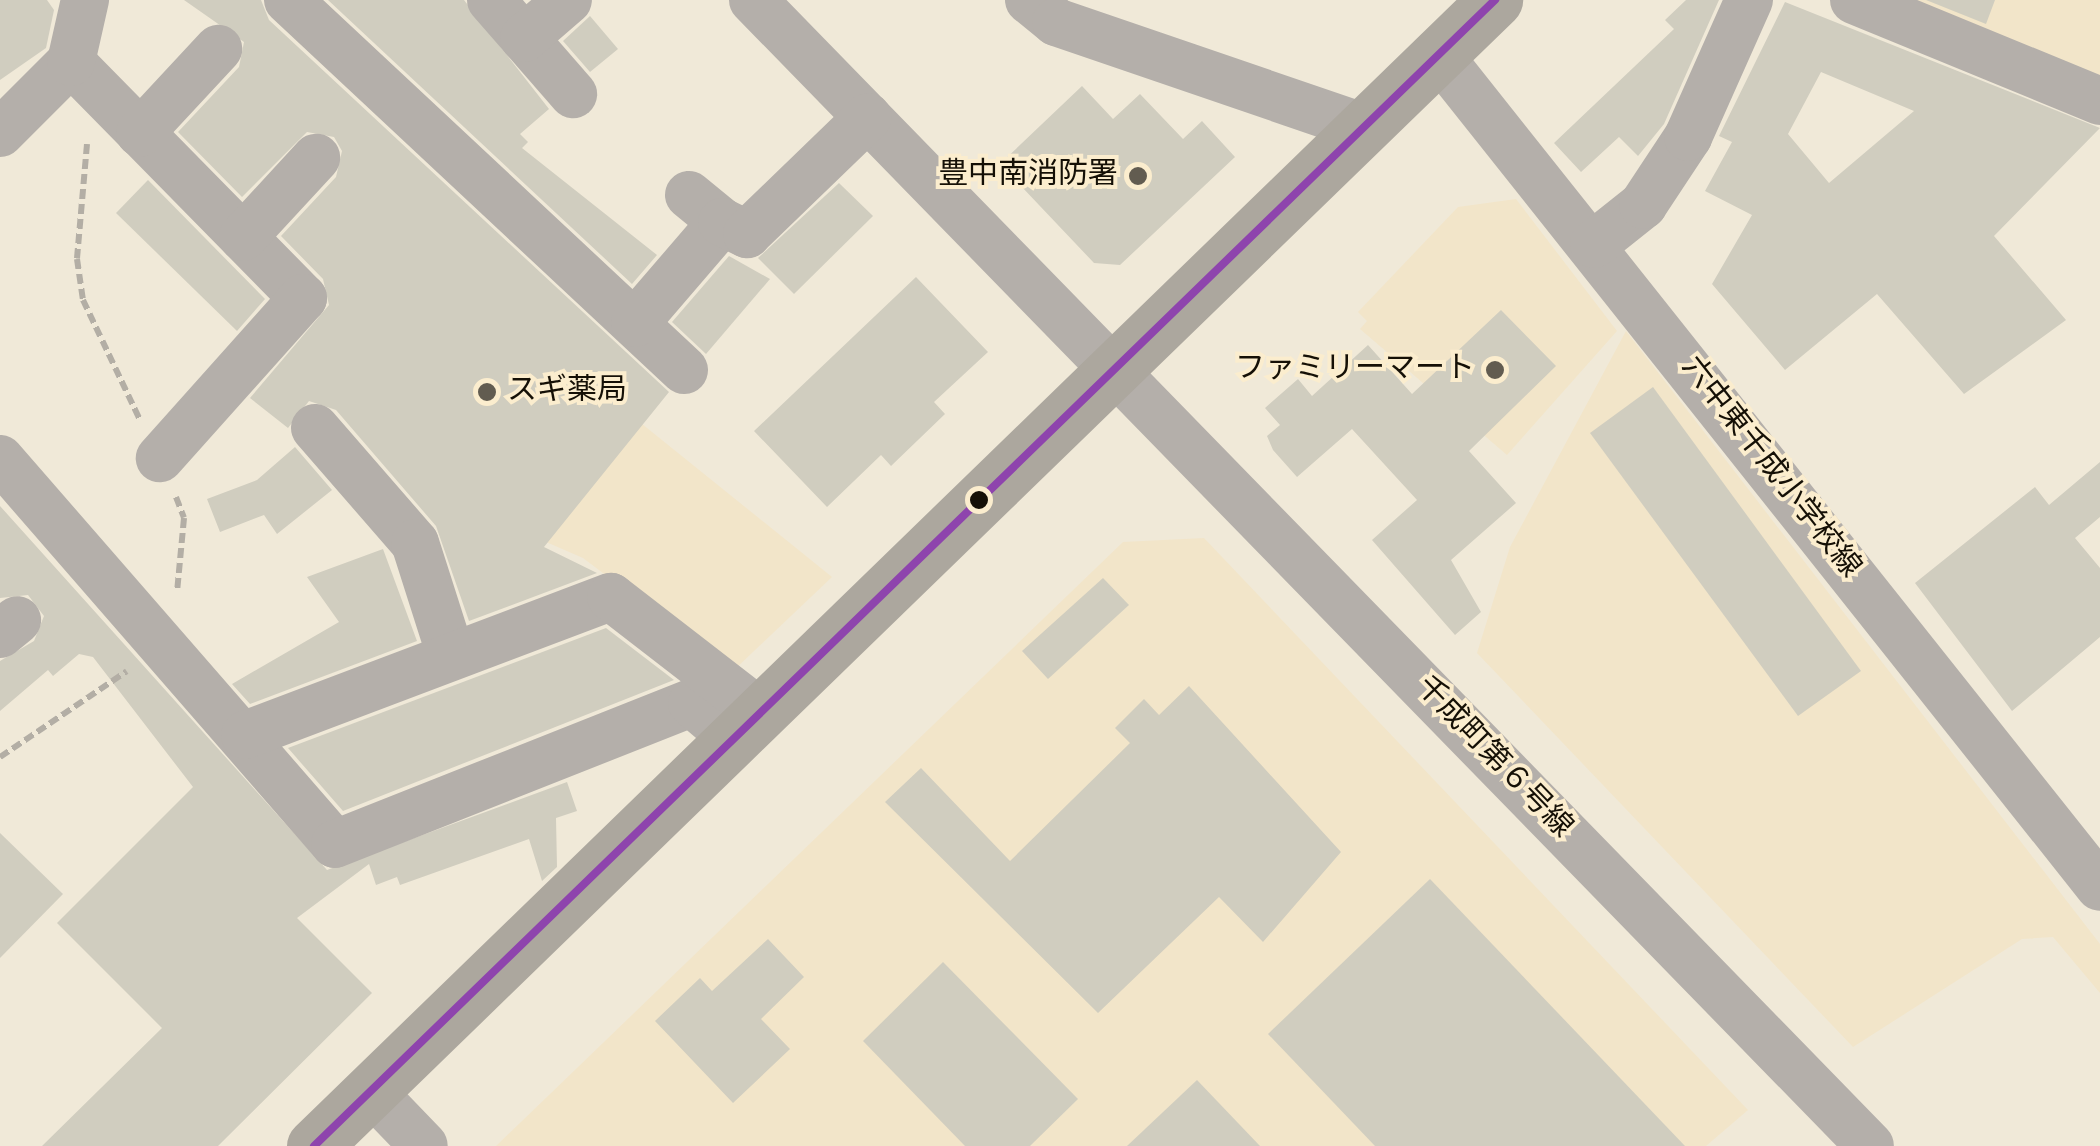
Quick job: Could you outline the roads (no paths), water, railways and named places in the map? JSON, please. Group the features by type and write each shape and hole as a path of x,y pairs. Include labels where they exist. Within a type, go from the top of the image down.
{"main road":[{"path":"314,1146 1437,53 1496,0"}],"street":[{"path":"288,0 684,370"},
{"path":"491,0 573,94"},
{"path":"524,38 568,0"},
{"path":"753,0 1115,370"},
{"path":"1030,0 1056,22 1362,127"},
{"path":"1594,244 1643,205 1688,137 1749,0"},
{"path":"1854,0 2100,101"},
{"path":"0,133 81,35 140,133 303,298 160,458"},
{"path":"140,133 218,49"},
{"name":"六中東千成小学校線","path":"1437,53 1594,244 2100,887"},
{"path":"635,323 706,208 748,234 868,118"},
{"path":"242,237 316,158"},
{"name":"千成町第６号線","path":"1115,370 1870,1146"},
{"path":"315,428 415,543 451,656"},
{"path":"0,460 164,640 335,844 692,702 747,725"},
{"path":"245,736 612,597 747,725"},
{"path":"372,1090 424,1146"}],"place":[{"name":"豊中南消防署","path":"1138,176"},
{"name":"ファミリーマート","path":"1495,370"},
{"name":"スギ薬局","path":"487,392"}]}
